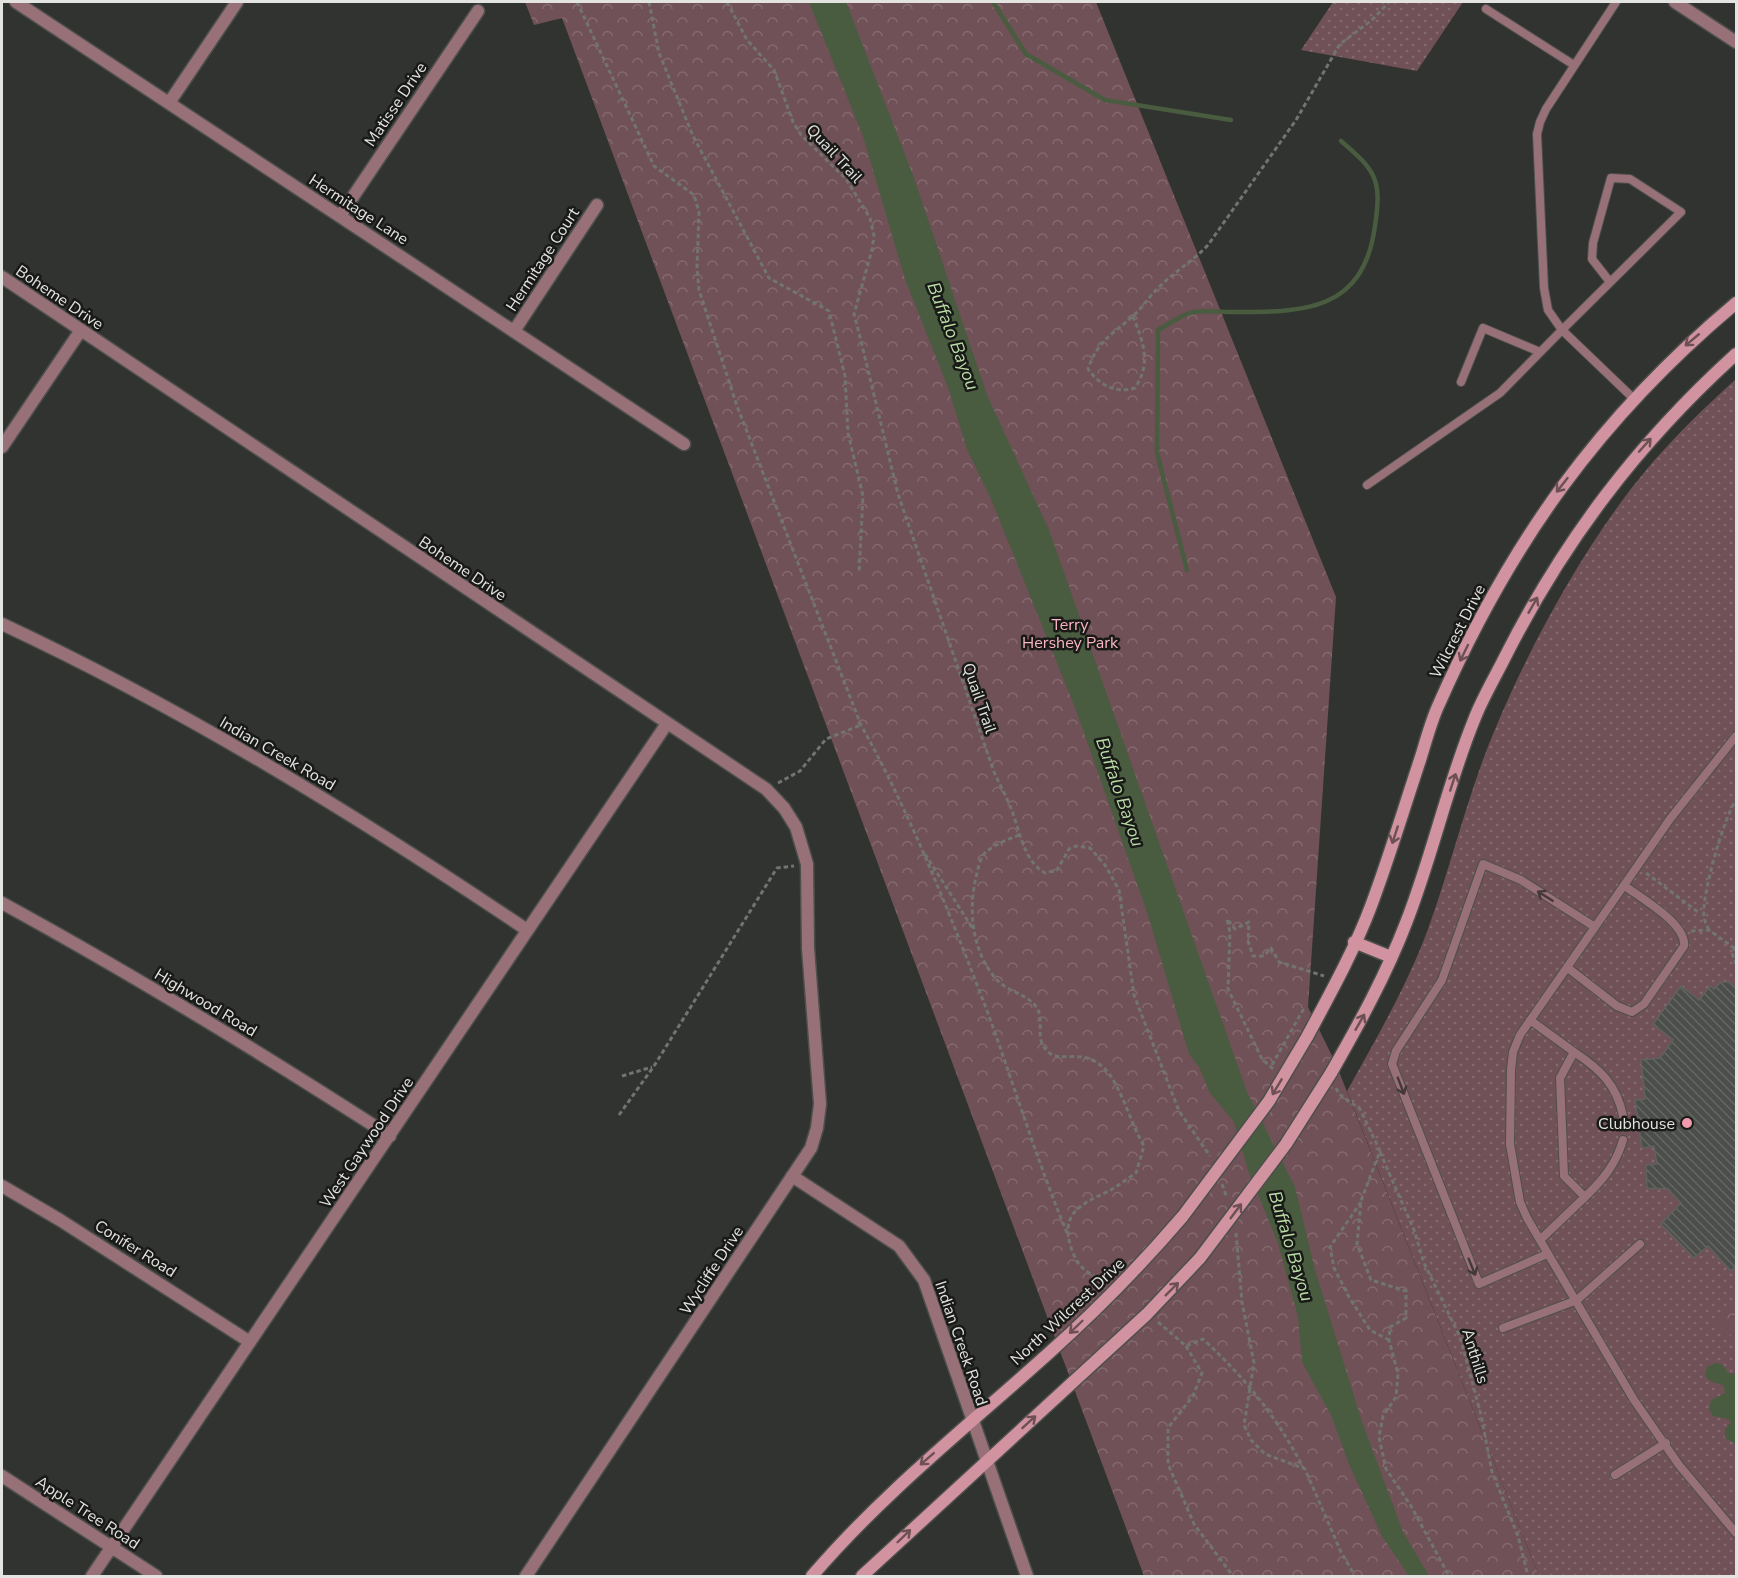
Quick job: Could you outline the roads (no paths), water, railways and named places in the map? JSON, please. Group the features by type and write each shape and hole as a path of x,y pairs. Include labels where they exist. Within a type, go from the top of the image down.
{"main road":[{"name":"Wilcrest Drive","path":"1307,1037 1370,908 1438,705 1490,601 1527,535 1558,490 1633,398 1684,347 1737,303"},
{"path":"862,1576 1147,1314 1200,1258 1286,1144 1366,1012 1391,957 1406,922 1474,719 1524,620 1591,513 1634,457 1689,397 1737,354"},
{"path":"1354,942 1391,957"},
{"name":"North Wilcrest Drive","path":"812,1576 896,1486 1050,1352 1119,1287 1183,1216 1269,1101 1307,1037"}],"street":[{"name":"Hermitage Lane","path":"15,2 684,444"},
{"path":"169,104 237,2"},
{"path":"1676,2 1737,42"},
{"name":"Matisse Drive","path":"340,216 478,11"},
{"name":"Hermitage Court","path":"514,331 597,205"},
{"name":"Boheme Drive","path":"2,277 666,725 766,789 784,808 796,827 807,864 808,948"},
{"path":"2,447 81,330"},
{"name":"Indian Creek Road","path":"2,624 179,714 328,800 527,930"},
{"name":"West Gaywood Drive","path":"92,1576 666,725"},
{"name":"Highwood Road","path":"2,903 93,953 298,1076 390,1136"},
{"name":"Wycliffe Drive","path":"526,1576 811,1148 817,1128 820,1104 808,948"},
{"name":"Indian Creek Road","path":"792,1176 899,1246 924,1280 985,1461 1027,1576"},
{"name":"Conifer Road","path":"2,1186 69,1226 250,1342"},
{"name":"Apple Tree Road","path":"2,1476 156,1576"}],"lane":[{"path":"1616,2 1545,109 1538,134 1544,288 1548,310 1562,330 1633,398"},
{"path":"1486,9 1574,66"},
{"path":"1367,485 1500,393 1681,212 1630,179 1611,178 1593,243 1592,259 1610,282"},
{"path":"1461,382 1483,328 1540,352"},
{"path":"1737,736 1670,819 1530,1020 1513,1052 1510,1144 1520,1202 1547,1254 1577,1300 1634,1400 1666,1443 1679,1465 1737,1533"},
{"path":"1547,1254 1479,1284 1392,1064 1396,1051 1442,980 1483,864 1521,880 1595,927"},
{"path":"1568,968 1617,1006 1632,1012 1644,1004 1684,946 1683,933 1625,886"},
{"path":"1530,1020 1595,1066 1619,1097 1623,1116"},
{"path":"1574,1052 1560,1078 1564,1176 1585,1197"},
{"path":"1540,1240 1604,1179 1619,1155 1623,1140"},
{"path":"1503,1328 1577,1300 1640,1244"},
{"path":"1615,1474 1666,1443"}],"water":[{"name":"Buffalo Bayou","path":"809,2 846,2 914,178 987,395 1049,530 1247,1092 1295,1187 1315,1270 1362,1422 1403,1532 1429,1576 1409,1576 1382,1536 1349,1464 1331,1415 1302,1362 1298,1317 1278,1243 1248,1170 1234,1122 1210,1093 1199,1067 1189,1054 1148,915 1076,710 991,499 967,449 949,390 905,279 863,136"},
{"path":"1715,1363 1723,1365 1728,1373 1736,1374 1736,1444 1725,1438 1725,1430 1731,1422 1728,1419 1713,1416 1709,1409 1711,1400 1725,1393 1723,1385 1712,1382 1705,1376 1707,1367"}],"waterway":[{"path":"993,2 1026,54 1105,100 1231,120"},
{"path":"1187,570 1157,453 1158,330 1180,317 1203,311 1257,312 1305,308 1326,302 1343,291 1358,276 1368,255 1375,226 1377,186 1374,177 1362,160 1341,141"}],"place":[{"name":"Clubhouse","path":"1687,1123"}],"park label":[{"name":"Terry Hershey Park","path":"1070,633"}]}
